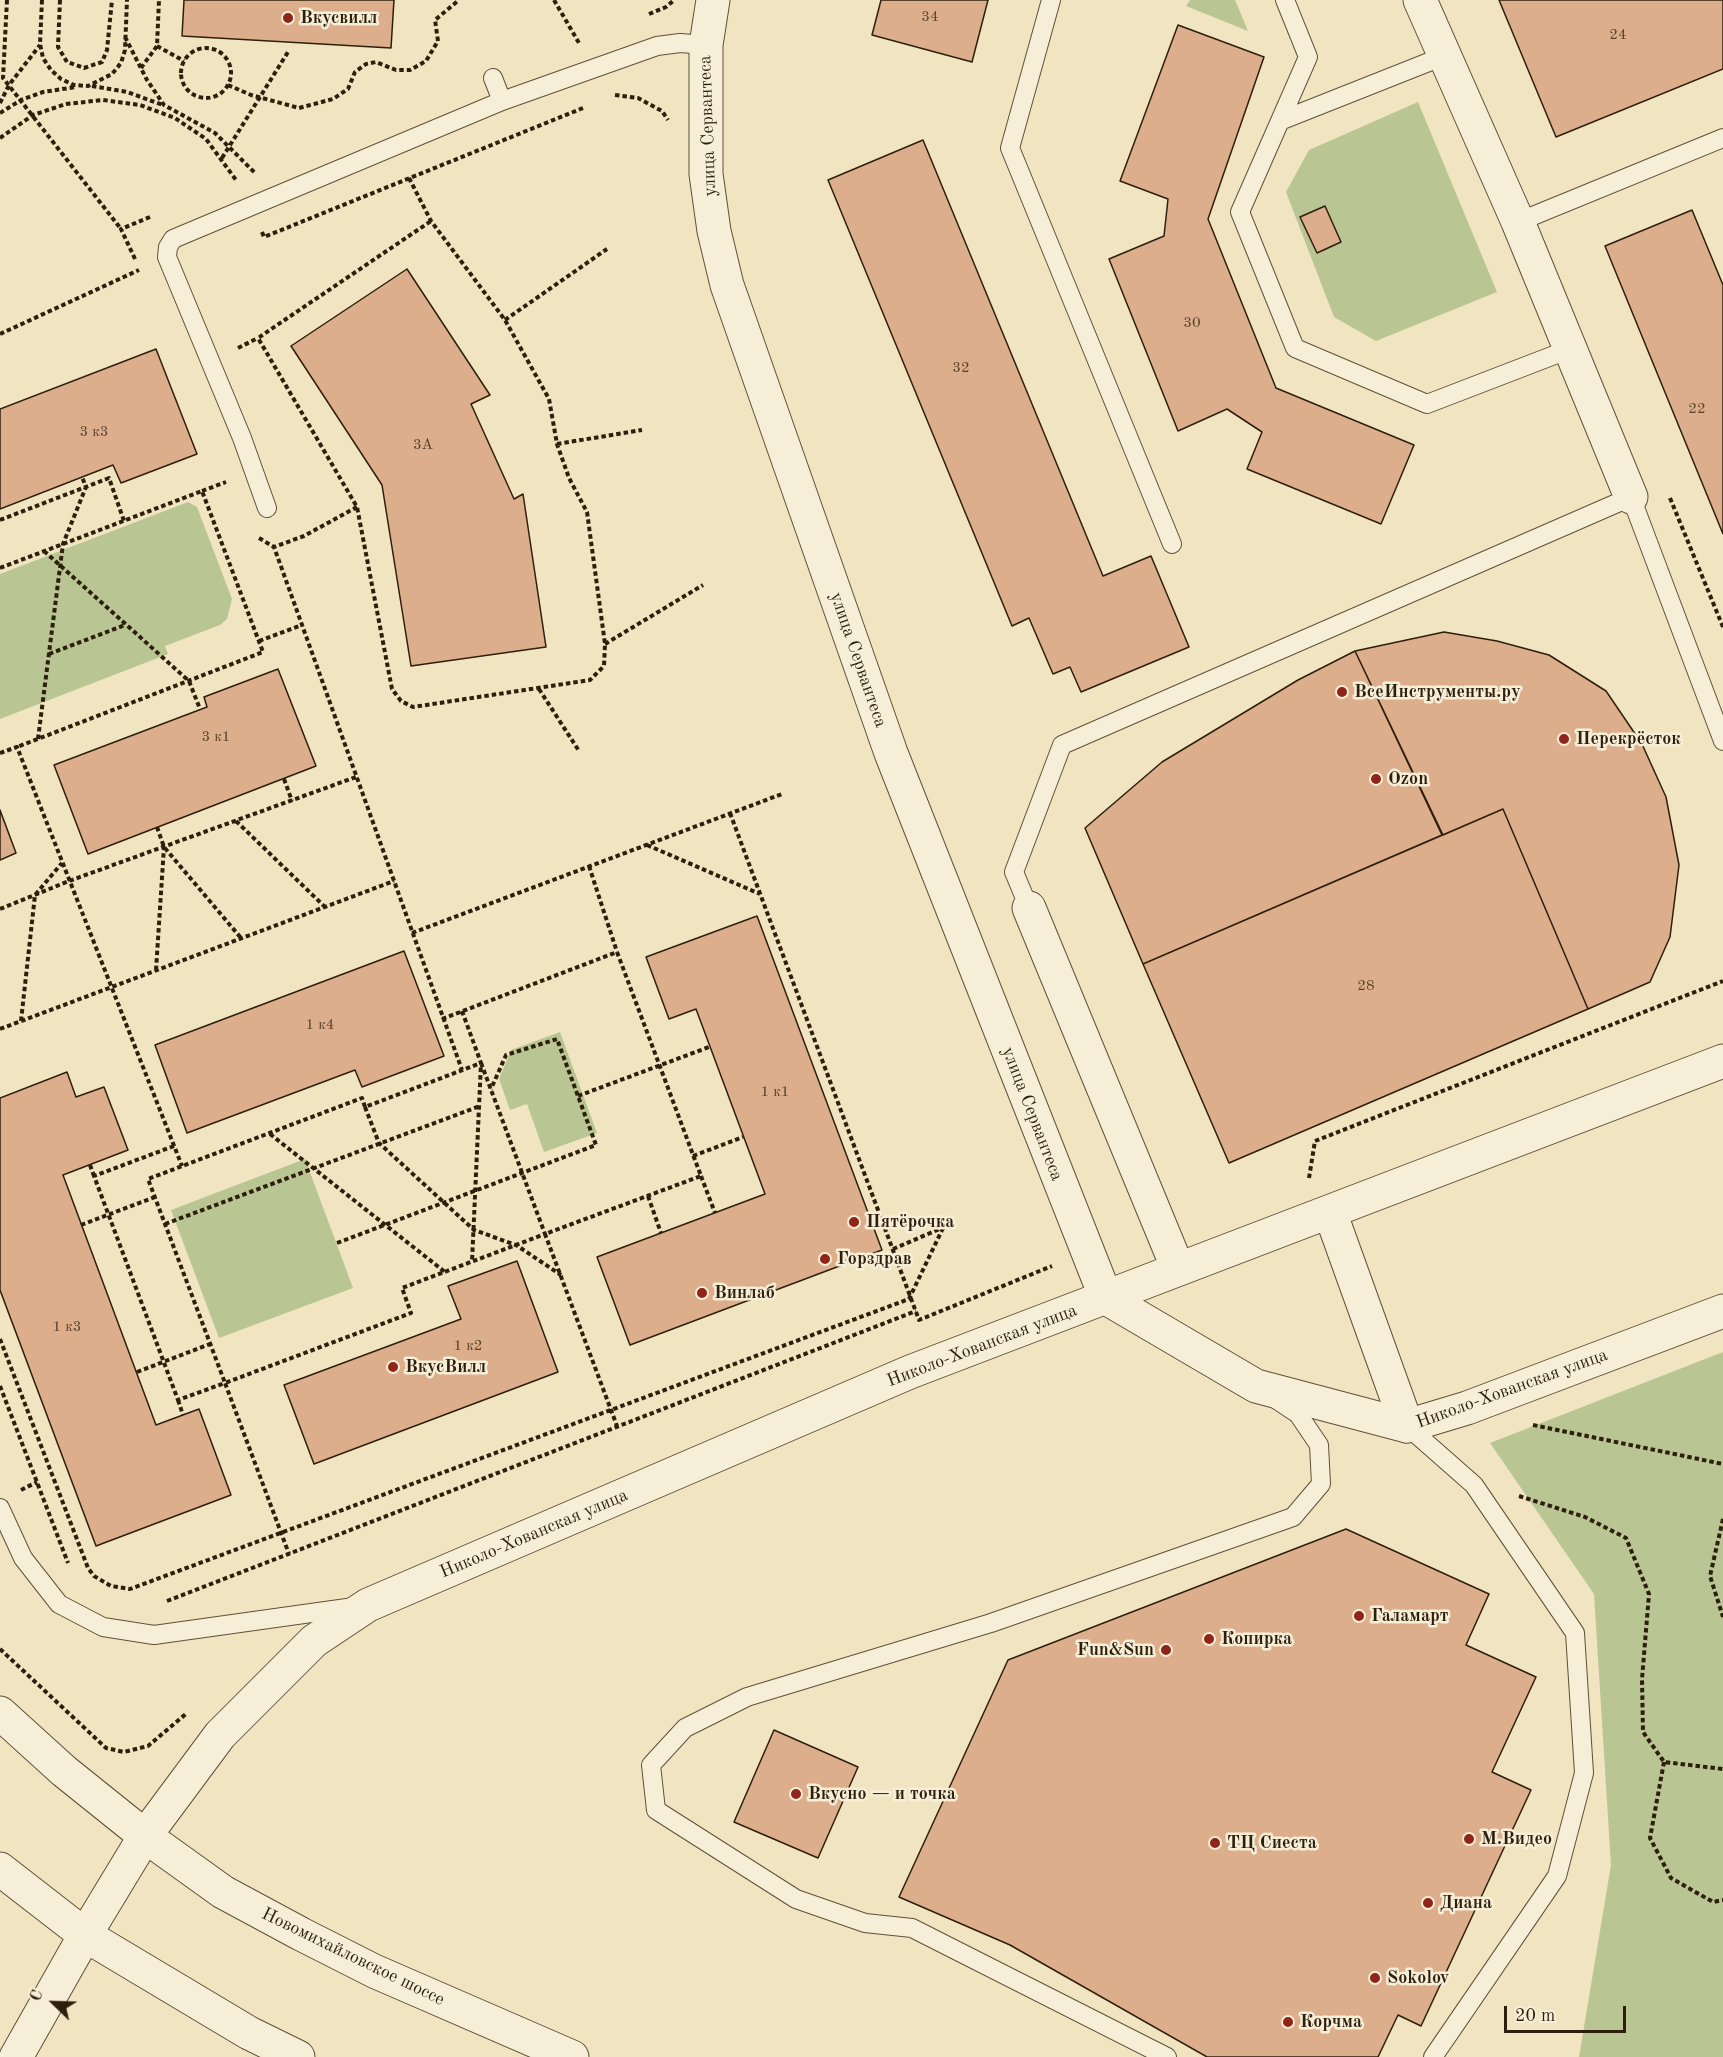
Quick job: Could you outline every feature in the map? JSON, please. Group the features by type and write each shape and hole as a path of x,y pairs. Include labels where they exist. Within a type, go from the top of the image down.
{"street":[{"name":"улица Сервантеса","path":"713,0 706,45 706,174 714,231 727,285 891,753 1106,1298"},
{"path":"1420,0 1518,222 1631,497"},
{"path":"1029,908 1178,1269"},
{"name":"Николо-Хованская улица","path":"16,2057 85,1935 145,1836 220,1735 314,1641 368,1605 910,1372 1723,1062"},
{"path":"1330,1212 1407,1426"},
{"name":"Николо-Хованская улица","path":"1106,1298 1256,1386 1407,1426 1467,1408 1723,1311"},
{"name":"Новомихайловское шоссе","path":"0,1713 64,1770 145,1836 223,1892 374,1971 572,2057"},
{"path":"0,1869 85,1935 249,2033 298,2057"}],"lane":[{"path":"1051,0 1010,148 1172,544"},
{"path":"1285,0 1308,57 1240,212 1295,348 1427,405 1570,348"},
{"path":"267,508 242,438 167,257 168,247 173,239 502,101 657,46 680,43 706,45"},
{"path":"1280,121 1444,56"},
{"path":"493,78 502,101"},
{"path":"1518,222 1723,138"},
{"path":"1029,908 1014,872 1062,745 1631,497 1723,741"},
{"path":"1167,2057 912,1928 865,1923 796,1899 656,1810 651,1765 685,1728 747,1697 991,1623 1293,1517 1320,1484 1319,1445 1298,1414 1256,1386"},
{"path":"1407,1426 1474,1485 1575,1632 1584,1773 1557,1876 1432,2057"},
{"path":"0,1509 23,1558 59,1604 103,1627 154,1635 368,1605"}],"path":[{"path":"7,0 1,79 9,85 121,229"},
{"path":"42,0 40,44 43,58 56,75 74,85 127,92 164,105 215,133 249,168"},
{"path":"60,0 58,47 67,62 84,68 102,62 107,50 112,0"},
{"path":"0,113 21,100 43,92 88,86 112,74 121,63 127,0"},
{"path":"141,68 157,46 159,0"},
{"path":"228,85 299,108 315,105 348,89 355,72 366,64 376,62 396,70 410,70 426,61 438,41 435,20 459,0"},
{"path":"554,0 579,43"},
{"path":"125,36 141,68 164,105"},
{"path":"0,103 9,85 40,44"},
{"path":"157,46 184,61"},
{"path":"202,49 213,49 223,55 229,63 231,74 228,85 220,94 211,98 199,97 190,92 183,83 181,72 184,61 192,53 202,49"},
{"path":"222,158 288,52"},
{"path":"604,99 615,94 638,98 662,111 675,129"},
{"path":"0,138 33,115 66,104 103,100 140,105 175,118 206,139 222,158 251,206"},
{"path":"258,338 357,507 388,675 392,689 401,701 413,707 590,680 604,666 605,644 587,512 569,478 557,444 549,399 505,320 431,221 409,178 594,103"},
{"path":"233,350 258,338 431,221"},
{"path":"505,320 607,249"},
{"path":"0,334 167,257"},
{"path":"557,444 642,430"},
{"path":"38,739 63,544 86,487 82,477"},
{"path":"0,520 109,478 124,521"},
{"path":"0,568 226,482"},
{"path":"0,753 263,652 202,491"},
{"path":"357,507 304,536 274,547 462,1070"},
{"path":"44,551 189,681 200,709"},
{"path":"605,644 703,585"},
{"path":"48,654 125,625"},
{"path":"259,641 302,625"},
{"path":"538,688 579,751"},
{"path":"18,747 182,1166"},
{"path":"0,909 69,881 356,777"},
{"path":"284,779 292,801"},
{"path":"412,933 782,794"},
{"path":"730,813 919,1320 1087,1252"},
{"path":"236,821 325,907"},
{"path":"157,827 164,847 242,938"},
{"path":"646,845 760,894"},
{"path":"156,970 164,847"},
{"path":"21,1021 35,895 62,863"},
{"path":"589,866 617,952 715,1213"},
{"path":"0,1029 394,881"},
{"path":"442,1018 617,952"},
{"path":"1298,1182 1310,1178 1315,1141 1723,981"},
{"path":"462,1011 617,1426"},
{"path":"337,1243 596,1145 557,1039 506,1054 491,1089"},
{"path":"578,1096 709,1047"},
{"path":"365,1107 481,1063"},
{"path":"472,1262 481,1063"},
{"path":"289,1554 148,1179 362,1098 380,1143 474,1230 516,1245 561,1275"},
{"path":"165,1224 480,1106"},
{"path":"269,1133 445,1272"},
{"path":"693,1156 743,1137"},
{"path":"94,1176 174,1146"},
{"path":"90,1165 183,1415"},
{"path":"178,1400 411,1313 402,1288 701,1176"},
{"path":"648,1196 661,1233"},
{"path":"81,1225 155,1197"},
{"path":"0,1339 88,1568 102,1582 120,1589 139,1587 910,1297 943,1228 892,1249"},
{"path":"158,1604 916,1311"},
{"path":"137,1372 210,1344"},
{"path":"0,1386 69,1567"},
{"path":"1526,1424 1723,1464"},
{"path":"1511,1494 1585,1517 1626,1538 1649,1594 1642,1678 1643,1732 1664,1762 1650,1838 1671,1878 1713,1902 1723,1900"},
{"path":"1723,1519 1710,1576 1723,1617"},
{"path":"0,1649 106,1748 124,1752 148,1746 192,1709 220,1735"},
{"path":"1664,1762 1723,1769"}],"green space":[{"path":"1190,0 1235,0 1248,31 1186,6"},
{"path":"1418,102 1497,292 1376,341 1334,317 1286,192 1309,150"},
{"path":"188,502 197,507 232,599 227,619 220,625 165,646 168,654 0,719 0,574"},
{"path":"560,1032 597,1133 544,1152 527,1104 510,1110 499,1079 511,1050"},
{"path":"305,1159 353,1288 219,1338 171,1210"},
{"path":"1723,1352 1723,2057 1579,2057 1611,1865 1594,1594 1490,1443"}],"building":[{"name":"Вкусвилл","path":"184,0 394,0 391,48 182,36"},
{"path":"881,0 988,0 972,62 872,35"},
{"path":"1499,0 1723,0 1723,69 1556,137"},
{"path":"1178,25 1264,57 1208,219 1276,388 1414,445 1381,524 1247,469 1262,432 1227,409 1178,431 1109,259 1164,236 1168,199 1120,181"},
{"path":"923,140 1103,576 1151,556 1189,647 1081,692 1070,667 1053,674 1029,618 1012,626 828,180"},
{"path":"1325,206 1341,242 1317,253 1300,217"},
{"path":"1692,210 1723,285 1723,534 1605,246"},
{"path":"407,269 490,395 471,404 514,499 523,494 546,647 411,666 382,485 291,346"},
{"path":"156,349 197,454 121,483 113,465 0,509 0,409"},
{"path":"1444,632 1497,641 1549,655 1606,691 1642,744 1666,797 1679,865 1670,937 1650,982 1588,1009 1503,809 1443,835 1355,651"},
{"path":"1355,651 1442,835 1143,964 1085,828 1162,762 1298,680"},
{"path":"278,669 316,766 88,854 54,765 207,707 204,697"},
{"path":"1503,809 1588,1009 1229,1163 1143,964"},
{"path":"0,810 16,853 0,860"},
{"path":"757,916 882,1250 630,1345 597,1257 765,1194 696,1009 669,1019 646,957"},
{"path":"404,951 444,1056 362,1087 355,1070 187,1133 155,1045"},
{"path":"67,1072 76,1097 104,1087 128,1150 63,1175 156,1425 199,1409 231,1495 96,1546 0,1290 0,1098"},
{"path":"517,1261 558,1372 314,1464 284,1385 461,1319 448,1286"},
{"name":"ТЦ Сиеста","path":"1346,1529 1489,1594 1466,1645 1536,1677 1492,1772 1531,1790 1421,2026 1398,2015 1378,2057 1207,2057 1010,1945 899,1897 1008,1660"},
{"name":"Вкусно — и точка","path":"774,1730 858,1767 818,1858 734,1822"}],"place":[{"name":"Вкусвилл","path":"288,18"},
{"name":"ВсеИнструменты.ру","path":"1342,692"},
{"name":"Перекрёсток","path":"1564,739"},
{"name":"Ozon","path":"1376,779"},
{"name":"Пятёрочка","path":"854,1222"},
{"name":"Горздрав","path":"825,1259"},
{"name":"Винлаб","path":"702,1293"},
{"name":"ВкусВилл","path":"393,1367"},
{"name":"Галамарт","path":"1359,1616"},
{"name":"Копирка","path":"1209,1639"},
{"name":"Fun&Sun","path":"1166,1650"},
{"name":"Вкусно — и точка","path":"796,1794"},
{"name":"М.Видео","path":"1469,1839"},
{"name":"ТЦ Сиеста","path":"1215,1843"},
{"name":"Диана","path":"1428,1903"},
{"name":"Sokolov","path":"1375,1978"},
{"name":"Корчма","path":"1288,2022"}]}
